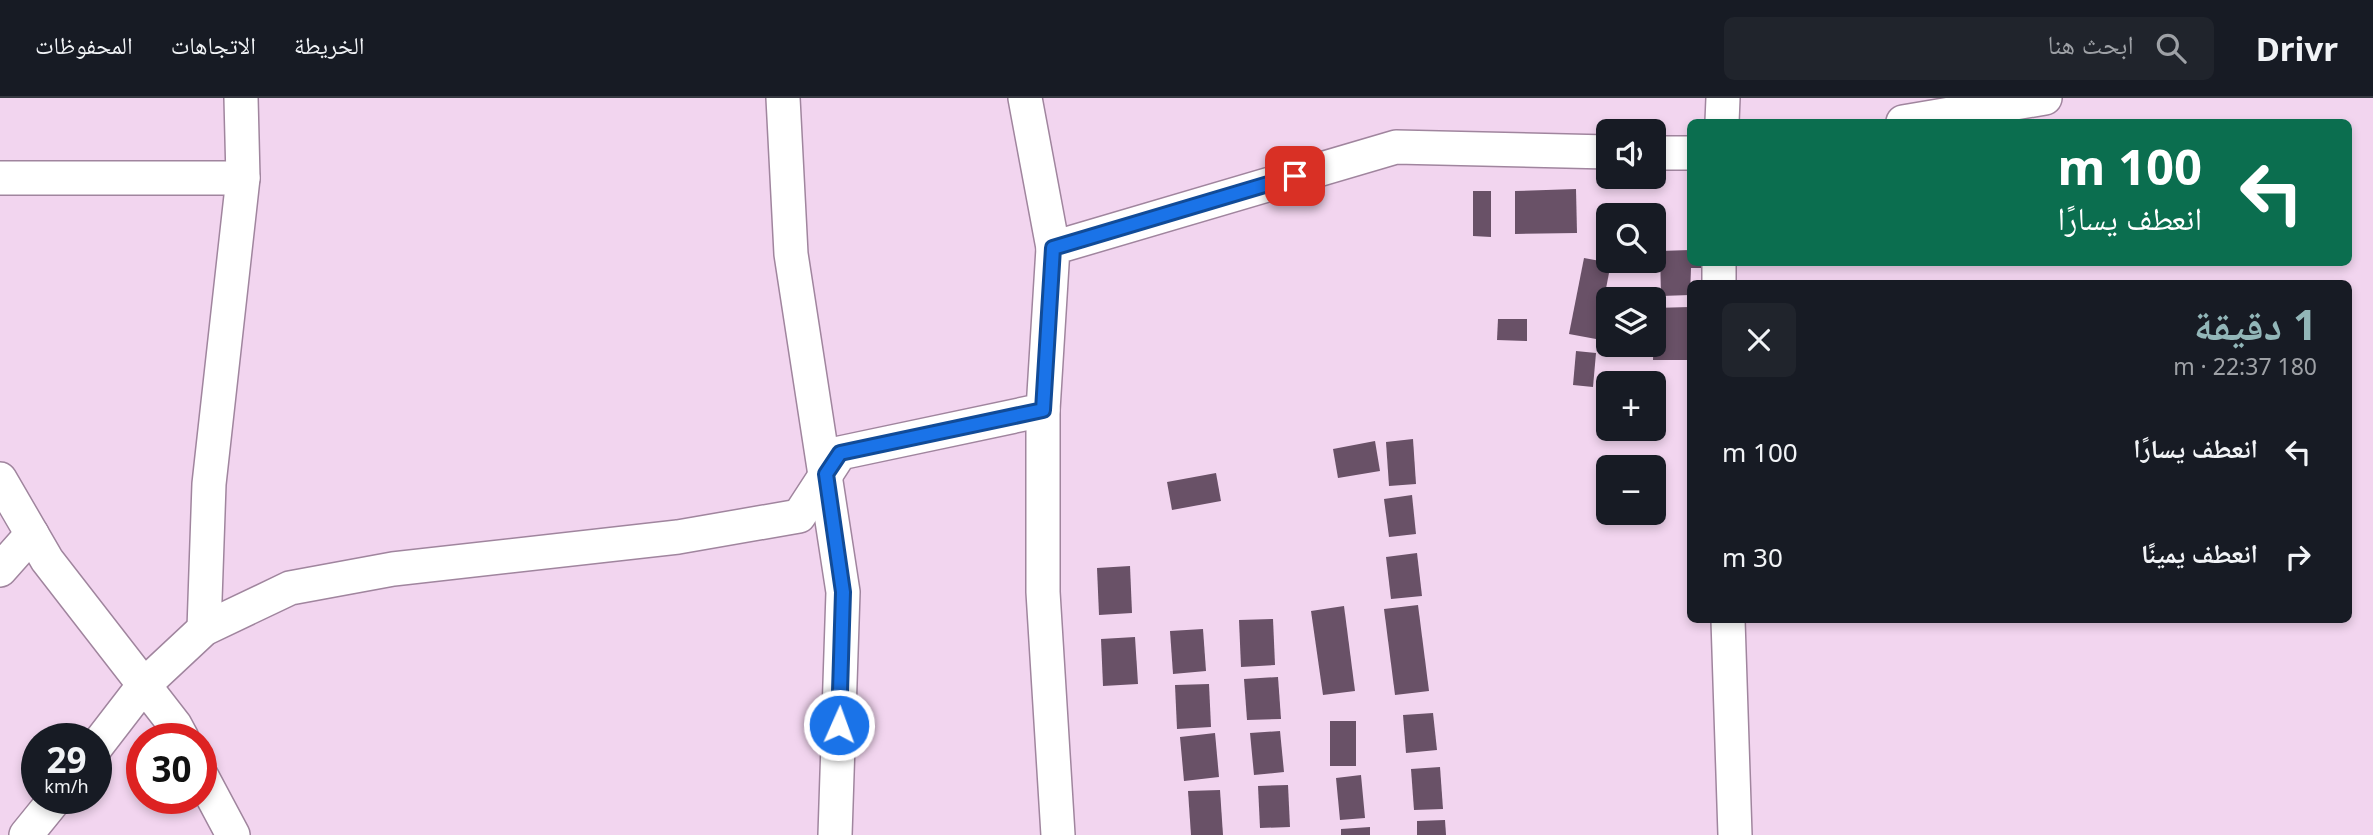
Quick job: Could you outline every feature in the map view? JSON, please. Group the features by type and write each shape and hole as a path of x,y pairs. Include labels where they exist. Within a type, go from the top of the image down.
{"street":[{"path":"204,629 209,484 243,177 241,98"},
{"path":"783,98 791,254 843,592 835,835"},
{"path":"1025,98 1053,248 1043,410 1043,592 1058,835"},
{"path":"1721,119 1723,98"},
{"path":"1921,119 2045,98"},
{"path":"1053,248 1396,148 1596,152"},
{"path":"1666,153 1687,153"},
{"path":"0,178 243,177"},
{"path":"112,726 143,686 204,629 290,588 393,569 678,537 799,516 840,453 1043,410"},
{"path":"0,479 47,560 173,723"},
{"path":"0,570 33,534"},
{"path":"1728,623 1735,835"},
{"path":"217,805 233,835"},
{"path":"26,835 43,814"}],"building":[{"path":"1576,189 1577,233 1515,234 1515,191"},
{"path":"1473,191 1491,191 1491,237 1473,236"},
{"path":"1687,250 1687,266 1705,266 1691,268 1691,280 1687,280 1687,295 1666,296 1666,287 1661,287 1660,273 1666,273 1666,251"},
{"path":"1584,258 1596,260 1596,273 1609,273 1606,287 1596,287 1596,339 1569,334"},
{"path":"1687,307 1687,360 1653,360 1653,357 1666,357 1666,308"},
{"path":"1498,319 1527,319 1527,341 1497,340"},
{"path":"1576,351 1596,353 1593,387 1573,385"},
{"path":"1413,439 1416,484 1389,486 1386,442"},
{"path":"1375,441 1380,471 1338,478 1333,449"},
{"path":"1216,473 1221,501 1172,510 1167,482"},
{"path":"1412,495 1416,534 1389,537 1384,499"},
{"path":"1417,553 1422,596 1391,599 1386,557"},
{"path":"1130,566 1132,613 1099,615 1097,568"},
{"path":"1418,605 1429,691 1395,695 1384,609"},
{"path":"1344,606 1355,691 1323,695 1311,611"},
{"path":"1273,619 1275,665 1241,667 1239,620"},
{"path":"1203,629 1206,671 1173,674 1170,631"},
{"path":"1135,637 1138,684 1103,686 1101,639"},
{"path":"1278,677 1281,719 1247,720 1244,679"},
{"path":"1209,684 1211,727 1177,729 1175,685"},
{"path":"1433,713 1437,750 1406,753 1403,715"},
{"path":"1330,721 1356,721 1356,766 1330,766"},
{"path":"1280,731 1284,772 1254,775 1250,733"},
{"path":"1215,733 1219,777 1184,781 1180,737"},
{"path":"1440,767 1443,809 1414,810 1411,769"},
{"path":"1361,775 1365,818 1340,820 1336,778"},
{"path":"1288,785 1290,827 1260,828 1258,786"},
{"path":"1220,790 1223,835 1191,835 1188,791"},
{"path":"1445,820 1446,835 1417,835 1417,821"},
{"path":"1370,827 1370,835 1341,835 1341,829"}],"route":[{"path":"839,725 843,592 826,474 840,453 1043,410 1053,248 1295,176"}]}
